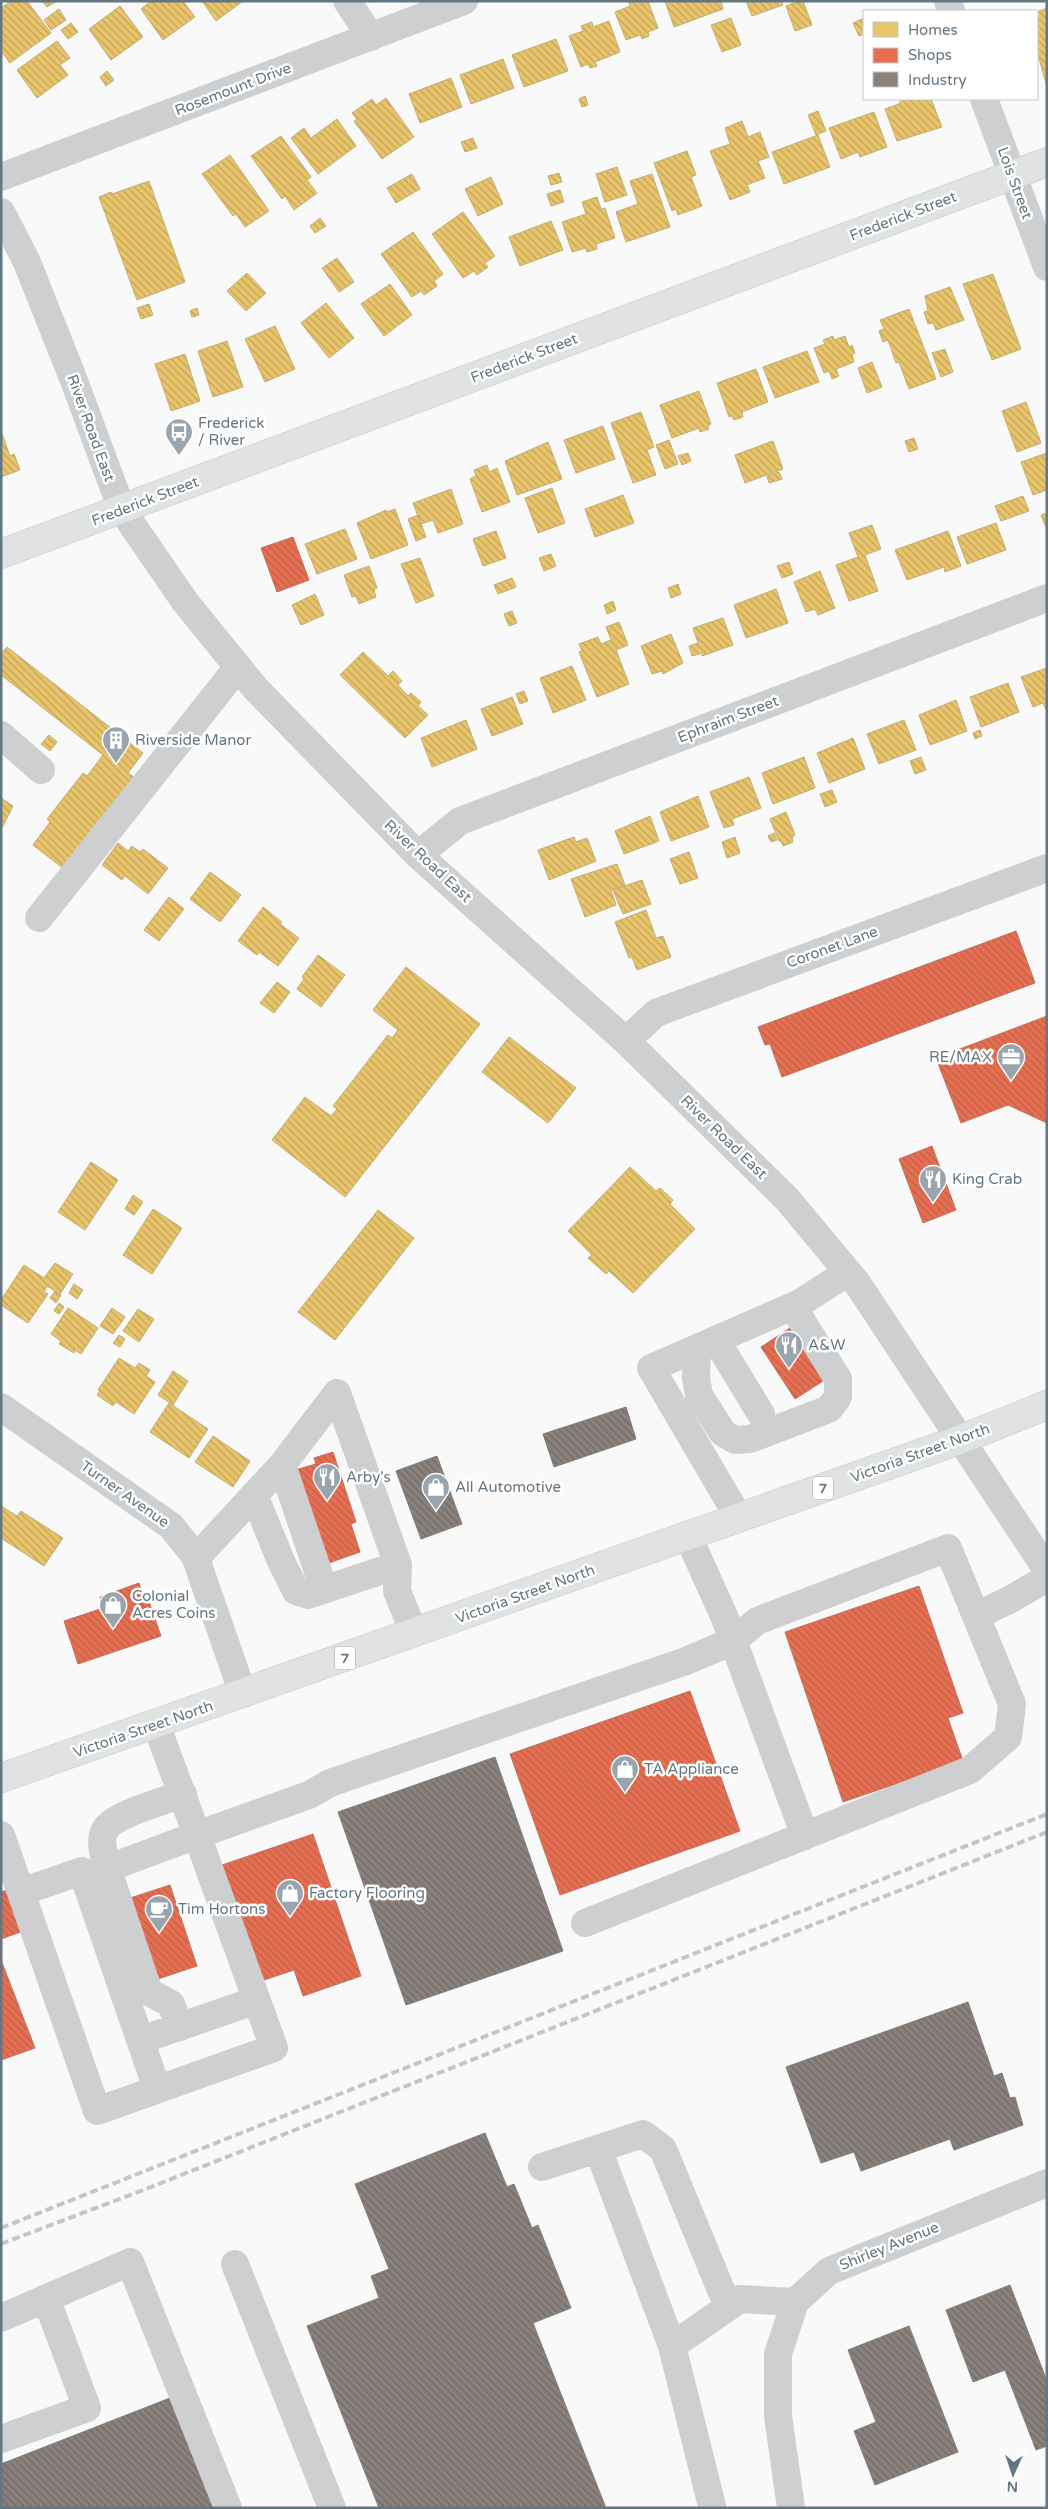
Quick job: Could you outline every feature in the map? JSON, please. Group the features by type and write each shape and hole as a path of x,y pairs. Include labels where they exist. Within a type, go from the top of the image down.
{"main road":[{"name":"Frederick Street","path":"1,554 1047,162"},
{"name":"Victoria Street North","path":"1,1778 959,1440 1047,1405"}],"street":[{"path":"347,1 371,37"},
{"name":"Rosemount Drive","path":"1,178 464,1"},
{"name":"Lois Street","path":"984,100 1047,267"},
{"name":"River Road East","path":"1,212 26,260 73,378 122,510 186,603 255,688 418,855 626,1041 787,1199 848,1272 1047,1570"},
{"name":"Ephraim Street","path":"418,855 460,821 1047,598"},
{"path":"39,918 238,667"},
{"path":"1,735 41,770"},
{"name":"Coronet Lane","path":"626,1041 656,1012 1047,868"},
{"path":"739,1518 651,1368 793,1306 848,1272"},
{"path":"707,1344 696,1378 699,1395 724,1433 735,1440 750,1438 829,1409 838,1397 838,1379 793,1306"},
{"path":"707,1344 761,1414"},
{"path":"196,1558 282,1465 337,1393 398,1565 397,1591 414,1633"},
{"name":"Turner Avenue","path":"1,1407 171,1526 196,1558 243,1694"},
{"path":"282,1465 324,1589"},
{"path":"254,1495 281,1561 296,1591 308,1596 398,1565"},
{"path":"688,1536 733,1641 805,1836"},
{"path":"122,1863 309,1795 330,1783 686,1661 733,1641 757,1621 948,1548 1012,1704 1008,1737 970,1770 585,1923"},
{"path":"976,1616 1011,1599 1047,1578"},
{"path":"1,1835 97,2111 274,2048 156,1724"},
{"path":"180,2027 171,2004 150,1992 106,1865 102,1844 104,1831 112,1821 183,1794"},
{"path":"21,1892 82,1871 158,2089"},
{"path":"141,2040 257,2000"},
{"path":"542,2167 643,2134 663,2149 728,2307"},
{"path":"598,2149 672,2346 712,2506"},
{"name":"Shirley Avenue","path":"791,2508 778,2416 778,2354 795,2302 829,2270 1047,2183"},
{"path":"1,2318 130,2262 228,2508"},
{"path":"235,2264 332,2508"},
{"path":"1,2439 87,2408 46,2298"},
{"path":"672,2346 740,2299 795,2302"}],"building: Homes":[{"path":"11,1 27,1 51,33 10,63 1,51 1,8"},
{"path":"42,1 54,1 55,2 47,7"},
{"path":"151,1 183,1 195,17 163,40 141,9"},
{"path":"202,1 243,1 216,21"},
{"path":"638,1 639,3 648,1 658,28 648,32 649,36 642,39 640,35 626,40 615,12 630,6 629,2"},
{"path":"665,1 721,1 723,9 674,27"},
{"path":"746,1 781,1 783,5 752,16"},
{"path":"803,1 812,25 795,31 786,6"},
{"path":"120,6 143,37 111,60 89,29"},
{"path":"1047,8 1047,87 1038,55 1038,12"},
{"path":"59,9 66,20 51,30 44,20"},
{"path":"731,18 741,45 722,52 711,25"},
{"path":"863,18 863,34 859,36 853,23"},
{"path":"609,21 620,52 595,62 597,66 590,68 588,64 581,67 569,36 583,31 581,26 592,22 593,27"},
{"path":"71,23 78,32 68,39 61,30"},
{"path":"556,39 568,71 524,87 512,55"},
{"path":"57,41 70,58 60,65 68,75 37,98 17,70"},
{"path":"503,59 514,88 471,104 460,75"},
{"path":"107,71 114,80 106,86 100,77"},
{"path":"451,78 462,107 420,123 409,94"},
{"path":"585,96 588,105 582,107 579,99"},
{"path":"386,98 414,137 382,159 354,121 357,119 352,113 372,99 376,105"},
{"path":"900,100 931,100 942,127 897,141 885,109 901,103"},
{"path":"818,111 826,131 816,135 808,115"},
{"path":"874,112 887,147 860,157 858,152 841,159 829,128"},
{"path":"337,119 356,146 318,174 291,138 304,128 311,138"},
{"path":"742,121 748,137 760,132 769,157 758,161 765,178 747,185 750,192 730,200 710,151 730,144 725,128"},
{"path":"818,135 830,167 784,184 772,152"},
{"path":"281,136 311,177 307,180 317,193 294,210 285,196 282,199 251,156"},
{"path":"473,138 477,148 465,152 461,142"},
{"path":"687,151 696,175 691,177 702,206 678,215 676,209 672,211 654,163"},
{"path":"230,155 269,211 245,227 236,214 233,216 202,174"},
{"path":"617,167 627,195 605,202 596,174"},
{"path":"559,173 562,182 551,185 548,176"},
{"path":"412,174 420,189 396,203 387,188"},
{"path":"652,174 670,227 626,242 616,212 638,204 630,181"},
{"path":"491,177 503,204 478,216 465,189"},
{"path":"149,181 185,282 137,300 99,197"},
{"path":"560,190 564,202 551,206 547,194"},
{"path":"597,197 601,209 605,208 615,238 596,244 597,249 587,252 586,248 572,252 562,222 586,214 582,202"},
{"path":"463,212 495,256 485,263 488,267 477,275 474,271 463,278 432,234"},
{"path":"320,218 326,226 315,233 310,226"},
{"path":"551,221 563,250 520,266 509,237"},
{"path":"413,232 443,274 434,281 437,286 424,295 421,291 412,297 381,254"},
{"path":"337,258 354,282 339,292 322,268"},
{"path":"247,273 266,293 246,311 227,291"},
{"path":"993,274 1021,349 992,360 963,284"},
{"path":"390,284 412,315 384,336 361,304"},
{"path":"950,287 964,320 936,330 933,323 928,324 924,312 928,311 925,296"},
{"path":"326,303 354,338 329,358 301,323"},
{"path":"149,304 153,315 141,319 137,308"},
{"path":"197,308 199,315 192,317 190,311"},
{"path":"909,309 936,379 909,389 899,362 896,363 888,340 883,342 879,331 884,329 880,320"},
{"path":"275,326 295,369 265,382 245,339"},
{"path":"833,336 834,340 845,336 849,347 852,345 855,353 852,354 854,362 836,369 839,376 832,379 829,371 824,373 814,348 825,344 823,340"},
{"path":"227,341 243,387 213,397 198,351"},
{"path":"945,349 953,372 941,377 932,353"},
{"path":"807,351 819,382 775,398 763,367"},
{"path":"185,354 200,401 171,411 155,364"},
{"path":"872,362 882,387 867,393 858,368"},
{"path":"756,369 768,402 742,412 743,417 734,420 732,416 729,417 717,383"},
{"path":"699,391 711,424 708,425 709,429 700,432 699,428 672,438 660,405"},
{"path":"1026,402 1041,443 1017,452 1002,411"},
{"path":"641,412 654,447 647,450 656,475 633,483 611,423"},
{"path":"603,426 615,459 576,473 564,440"},
{"path":"1,431 10,456 14,454 20,470 1,477"},
{"path":"914,438 918,449 909,452 905,441"},
{"path":"669,440 678,464 665,469 656,445"},
{"path":"773,441 783,469 745,483 735,455"},
{"path":"548,442 562,479 517,495 505,461"},
{"path":"688,453 691,461 682,465 678,456"},
{"path":"1047,453 1047,490 1033,495 1021,462"},
{"path":"487,465 489,472 497,468 510,502 482,512 470,479 476,476 474,470"},
{"path":"779,472 782,479 769,483 767,476"},
{"path":"552,488 565,523 538,533 525,498"},
{"path":"451,489 463,524 438,533 433,520 421,524 413,503"},
{"path":"623,495 634,523 595,537 585,509"},
{"path":"1023,496 1029,511 1001,521 995,506"},
{"path":"395,509 408,545 371,559 357,523 386,510 386,512"},
{"path":"1047,513 1047,530 1041,515"},
{"path":"418,515 426,537 416,541 408,519"},
{"path":"996,523 1006,550 967,564 957,537"},
{"path":"872,525 881,549 865,555 878,591 849,601 836,565 858,557 849,533"},
{"path":"345,529 357,559 317,574 305,544"},
{"path":"496,531 506,558 483,566 473,539"},
{"path":"948,531 961,566 945,572 944,567 907,580 895,550"},
{"path":"551,554 556,566 544,571 539,558"},
{"path":"420,558 434,596 416,603 401,564"},
{"path":"789,562 793,574 782,578 777,566"},
{"path":"369,566 377,588 374,590 376,597 359,604 356,596 352,597 344,575"},
{"path":"820,571 835,608 818,615 815,609 806,612 794,582"},
{"path":"512,578 516,587 498,594 494,585"},
{"path":"678,584 681,594 671,598 668,588"},
{"path":"776,589 788,623 746,638 734,605"},
{"path":"315,594 324,615 301,625 292,605"},
{"path":"613,601 616,610 607,614 604,605"},
{"path":"512,611 517,623 509,626 504,614"},
{"path":"723,618 733,645 702,656 702,653 692,656 689,646 698,643 693,628"},
{"path":"619,622 628,645 616,650 629,684 597,697 579,652 582,651 579,644 598,637 601,644 611,640 606,627"},
{"path":"671,634 683,663 663,674 662,671 652,674 641,646"},
{"name":"Riverside Manor","path":"7,647 143,753 128,773 135,778 64,869 33,845 50,822 47,819 83,773 87,776 103,755 1,675 1,654"},
{"path":"363,652 388,676 393,671 402,681 398,685 408,696 411,693 421,702 418,706 428,715 405,738 340,675"},
{"path":"572,666 586,700 553,713 540,678"},
{"path":"1047,668 1047,712 1043,703 1033,707 1021,677"},
{"path":"1008,683 1019,712 981,727 970,697"},
{"path":"524,691 528,701 520,704 516,694"},
{"path":"512,697 523,724 492,736 481,709"},
{"path":"956,700 967,731 930,745 919,715"},
{"path":"466,720 477,749 432,767 421,738"},
{"path":"904,720 916,750 879,764 867,734"},
{"path":"980,730 982,736 975,739 973,733"},
{"path":"49,735 57,742 50,751 41,744"},
{"path":"853,738 865,769 829,783 817,753"},
{"path":"804,757 815,788 773,804 762,773"},
{"path":"921,757 926,770 915,774 910,761"},
{"path":"749,777 761,808 732,819 734,825 724,828 710,792"},
{"path":"832,790 837,802 825,807 820,794"},
{"path":"698,796 709,827 671,841 660,812"},
{"path":"1,798 13,806 1,830"},
{"path":"786,812 795,835 792,837 793,842 783,846 770,819"},
{"path":"650,816 659,841 624,854 615,831"},
{"path":"774,833 777,840 771,842 768,836"},
{"path":"574,837 576,842 587,838 596,861 549,880 538,850"},
{"path":"735,837 740,853 727,858 722,842"},
{"path":"118,843 128,851 132,846 140,852 143,849 168,868 148,894 125,876 122,880 102,865"},
{"path":"689,852 698,878 680,884 670,859"},
{"path":"617,864 625,885 611,890 616,905 585,917 571,879"},
{"path":"210,872 241,895 220,922 190,899"},
{"path":"642,880 651,904 623,914 613,890"},
{"path":"169,897 184,909 159,941 144,930"},
{"path":"263,907 282,922 280,924 299,938 278,966 259,952 257,955 238,941"},
{"path":"646,910 656,938 663,936 671,957 637,970 632,957 629,958 615,922"},
{"path":"318,955 345,975 321,1007 297,989 304,979 302,977"},
{"path":"406,967 480,1024 345,1197 272,1140 305,1097 331,1116 337,1109 333,1106 388,1035 392,1038 398,1030 373,1010"},
{"path":"277,982 290,992 274,1013 260,1003"},
{"path":"509,1037 576,1088 548,1123 482,1072"},
{"path":"91,1162 118,1180 85,1230 58,1212"},
{"path":"630,1167 656,1191 660,1188 673,1200 670,1204 695,1229 633,1293 609,1271 606,1274 588,1258 592,1255 568,1231"},
{"path":"133,1195 143,1202 134,1215 125,1209"},
{"path":"153,1209 182,1228 152,1274 123,1255"},
{"path":"378,1210 414,1238 335,1340 298,1312"},
{"path":"55,1263 73,1274 60,1294 47,1286 44,1292 48,1294 28,1323 1,1305 1,1300 24,1265 44,1278"},
{"path":"74,1284 83,1290 77,1299 69,1293"},
{"path":"55,1291 61,1295 56,1303 50,1298"},
{"path":"59,1303 64,1307 59,1314 54,1311"},
{"path":"68,1308 98,1328 81,1354 75,1350 74,1353 59,1344 61,1341 51,1334"},
{"path":"112,1308 125,1317 113,1334 100,1326"},
{"path":"138,1309 154,1319 139,1342 123,1331"},
{"path":"119,1335 125,1339 120,1347 113,1343"},
{"path":"119,1358 135,1368 139,1363 150,1370 146,1376 155,1382 134,1414 116,1402 113,1406 97,1395 100,1391 98,1390"},
{"path":"173,1371 188,1381 173,1405 158,1395"},
{"path":"169,1403 208,1429 189,1458 150,1432"},
{"path":"213,1436 250,1461 233,1487 195,1462"},
{"path":"1,1506 17,1516 21,1511 63,1538 44,1566 1,1538"}],"building: Shops":[{"path":"293,537 309,580 277,592 261,548"},
{"path":"1016,931 1035,983 782,1077 770,1044 765,1045 758,1027"},
{"path":"1047,1016 1047,1123 1008,1105 961,1123 936,1058"},
{"path":"932,1146 956,1210 923,1223 899,1159"},
{"path":"790,1328 823,1381 795,1399 761,1347"},
{"path":"333,1452 356,1522 351,1524 360,1552 326,1564 295,1470 316,1464 314,1458"},
{"name":"Colonial Acres Coins","path":"139,1583 142,1594 146,1593 161,1636 78,1664 64,1621 103,1608 100,1597"},
{"path":"919,1586 963,1713 948,1718 963,1761 843,1802 785,1632"},
{"name":"TA Appliance","path":"690,1691 740,1831 560,1895 510,1754"},
{"name":"Factory Flooring","path":"313,1834 361,1976 303,1996 294,1970 261,1981 222,1865"},
{"name":"Tim Hortons","path":"170,1885 197,1966 149,1982 121,1901"},
{"path":"8,1890 23,1931 1,1939 1,1892"},
{"path":"1,1960 35,2048 1,2060"}],"building: Industry":[{"path":"626,1407 636,1439 554,1467 543,1434"},
{"path":"437,1456 462,1524 421,1539 396,1471"},
{"path":"495,1757 563,1951 406,2005 338,1812"},
{"path":"968,2002 994,2076 1002,2073 1010,2098 1015,2097 1023,2125 954,2150 950,2139 861,2171 854,2152 821,2163 786,2067"},
{"path":"485,2133 507,2187 514,2184 532,2228 538,2225 571,2308 533,2323 606,2508 379,2508 307,2326 379,2298 371,2276 389,2269 355,2184"},
{"path":"1010,2285 1047,2381 1047,2446 1036,2450 1005,2370 973,2382 946,2310"},
{"path":"909,2326 958,2452 875,2485 854,2431 876,2422 848,2350"},
{"path":"175,2396 219,2508 1,2508 1,2464"}],"railway":[{"path":"1,2228 1047,1814"},
{"path":"1,2244 146,2189 1047,1832"}],"place":[{"name":"Frederick / River","path":"179,456"},
{"name":"Riverside Manor","path":"116,764"},
{"name":"RE/MAX","path":"1011,1081"},
{"name":"King Crab","path":"933,1203"},
{"name":"A&W","path":"789,1369"},
{"name":"Arby's","path":"327,1501"},
{"name":"All Automotive","path":"436,1511"},
{"name":"Colonial Acres Coins","path":"113,1629"},
{"name":"TA Appliance","path":"625,1793"},
{"name":"Factory Flooring","path":"290,1917"},
{"name":"Tim Hortons","path":"159,1933"}]}
